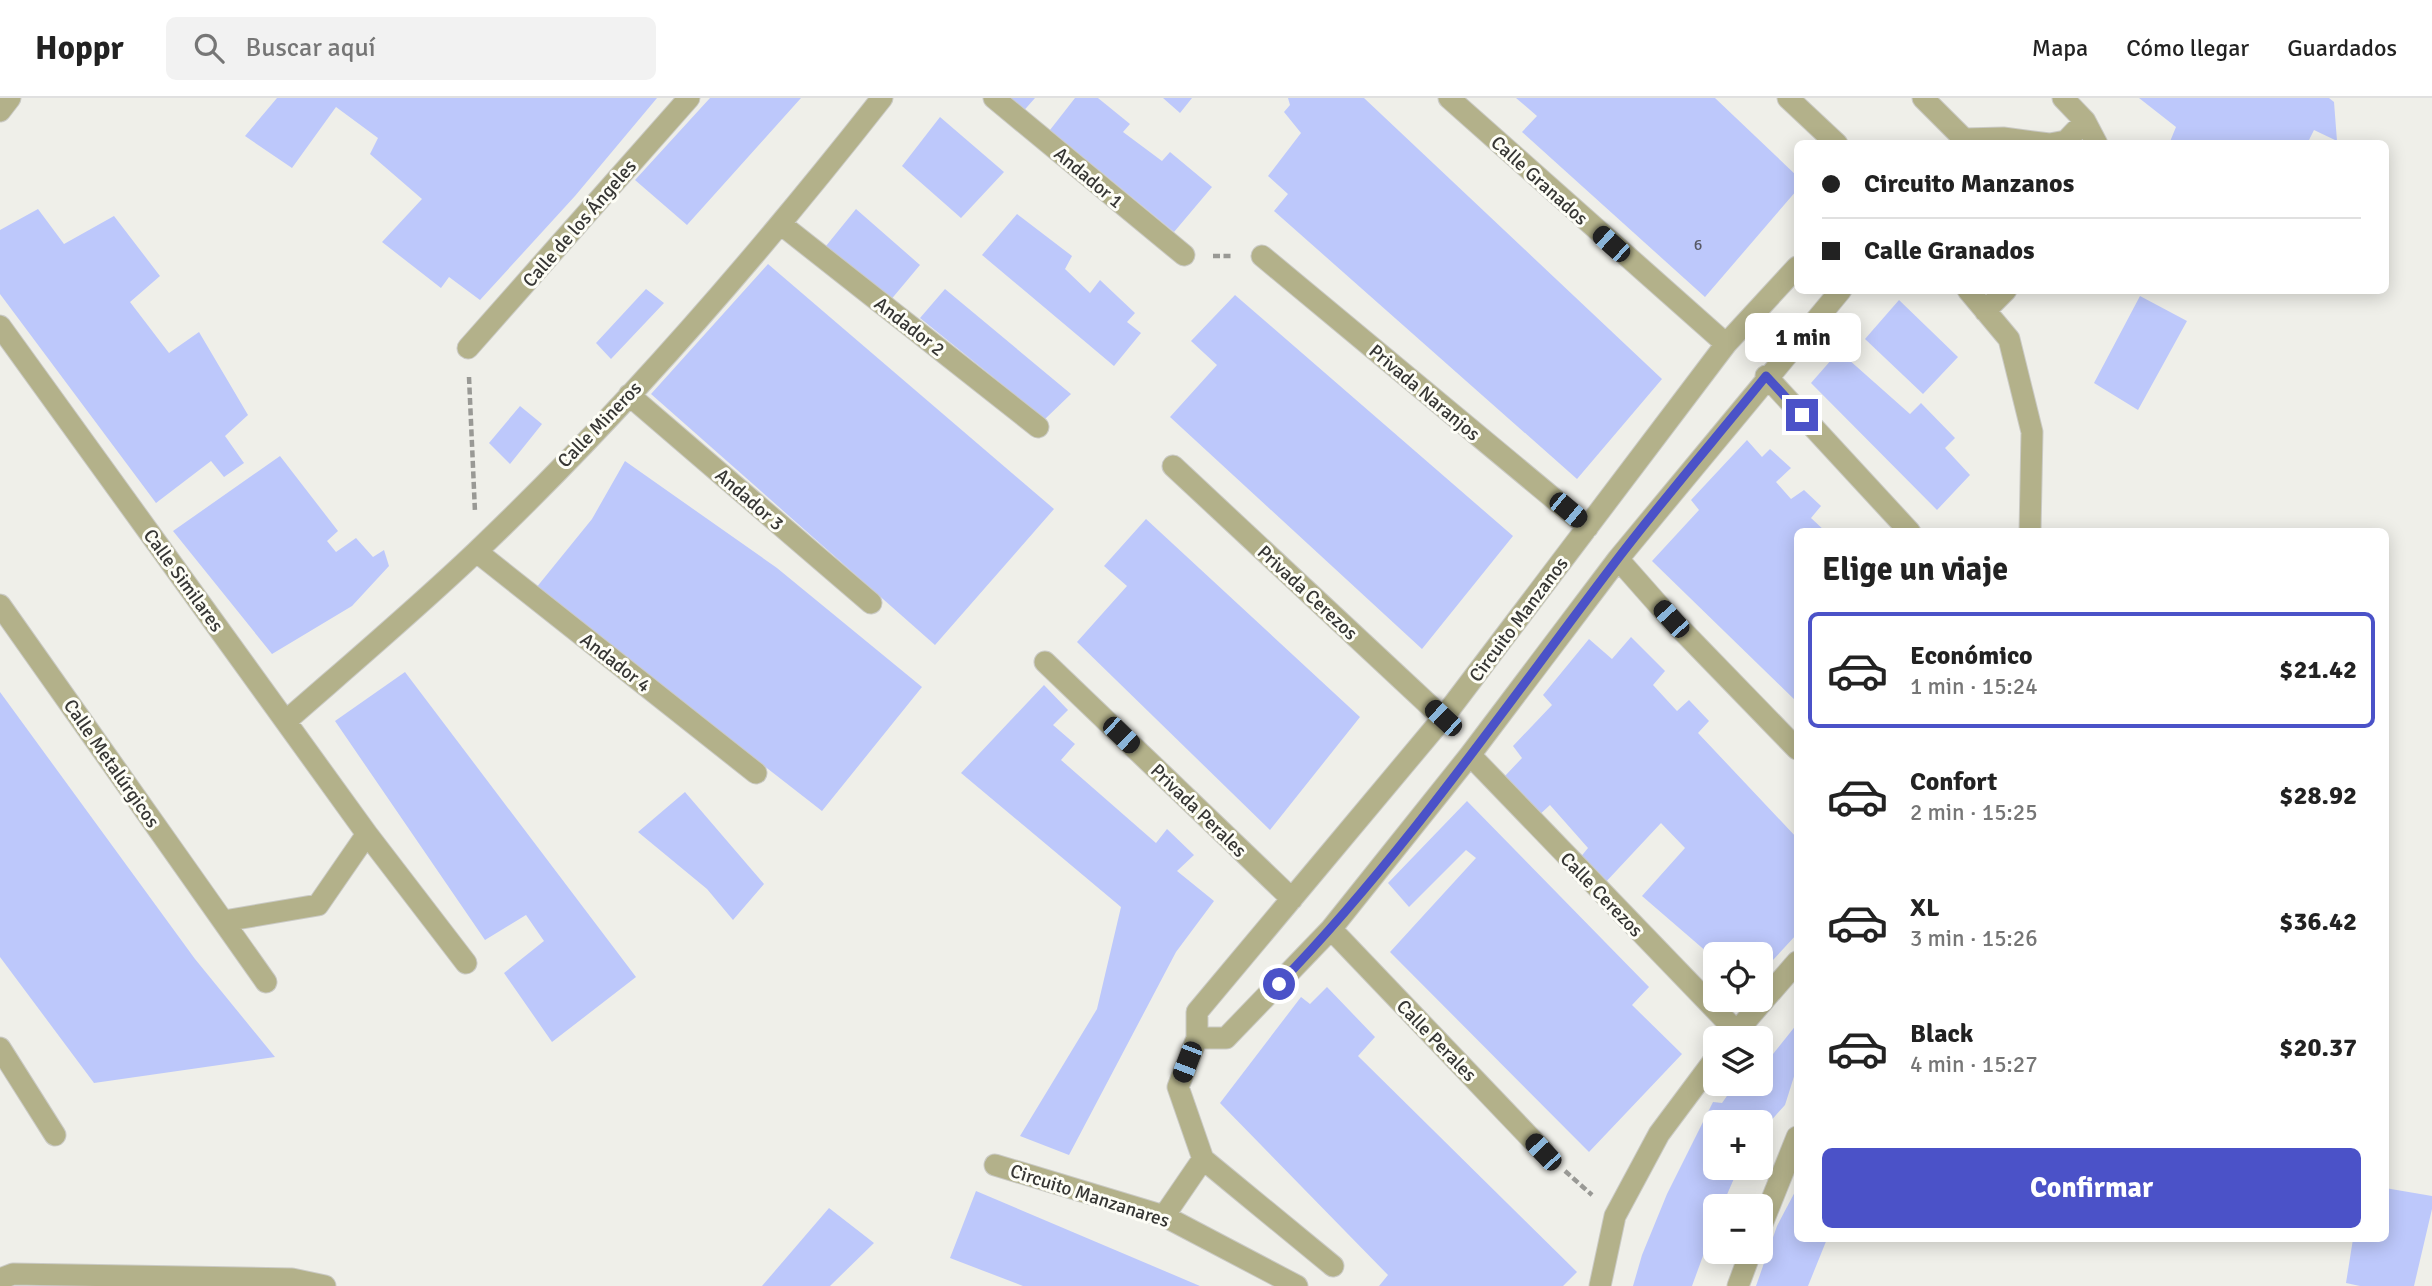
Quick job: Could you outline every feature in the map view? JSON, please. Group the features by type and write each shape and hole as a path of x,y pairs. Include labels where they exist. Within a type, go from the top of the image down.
{"street":[{"path":"0,111 10,98"},
{"name":"Calle de los Ángeles","path":"468,348 689,98"},
{"name":"Calle Mineros","path":"286,722 477,552 629,395 782,225 882,98"},
{"name":"Andador 1","path":"994,98 1184,255"},
{"name":"Calle Granados","path":"1449,98 1726,344"},
{"path":"1788,98 1833,140"},
{"path":"1923,98 1964,139 2018,140"},
{"path":"2063,98 2085,121 2095,140"},
{"path":"2067,140 2085,121"},
{"name":"Andador 2","path":"782,225 1038,427"},
{"name":"Privada Naranjos","path":"1262,256 1588,527"},
{"name":"Circuito Manzanos","path":"1203,1159 1178,1087 1197,1038 1197,1012 1443,718 1726,344 1794,270"},
{"path":"1197,1038 1226,1038 1331,929 1470,755 1618,559 1766,376 1838,294"},
{"path":"1971,294 2009,339 2032,432 2030,528"},
{"path":"1985,311 2002,294"},
{"name":"Calle Similares","path":"0,326 367,834 466,963"},
{"path":"1766,376 1906,528"},
{"name":"Andador 3","path":"629,395 871,603"},
{"name":"Privada Cerezos","path":"1173,466 1443,718"},
{"name":"Andador 4","path":"477,552 756,773"},
{"path":"1618,559 1671,619 1794,746"},
{"name":"Calle Metalúrgicos","path":"0,606 266,982"},
{"name":"Privada Perales","path":"1045,662 1292,899"},
{"name":"Calle Cerezos","path":"1470,755 1725,1026"},
{"path":"224,921 318,905 367,834"},
{"name":"Calle Perales","path":"1331,929 1543,1152"},
{"path":"1740,1026 1794,965"},
{"path":"0,1048 55,1135"},
{"path":"1600,1286 1615,1216 1659,1133 1703,1075"},
{"path":"1773,1196 1794,1144"},
{"path":"1164,1216 1203,1159 1333,1266"},
{"name":"Circuito Manzanares","path":"995,1165 1164,1216 1297,1286"},
{"path":"1738,1286 1746,1264"},
{"path":"0,1279 13,1274 278,1279 325,1286"}],"path":[{"path":"1184,255 1262,256"},
{"path":"468,348 477,552"},
{"path":"1543,1152 1615,1216"}],"building":[{"path":"277,98 657,98 575,196 480,300 449,277 441,288 382,242 422,199 370,154 378,138 336,107 292,168 245,136"},
{"path":"710,98 801,98 687,225 635,180"},
{"path":"1000,98 1035,98 1020,115"},
{"path":"1075,98 1098,98 1130,124 1123,132 1162,161 1170,152 1212,187 1174,232 1050,130"},
{"path":"1163,98 1192,98 1180,113"},
{"path":"1288,98 1364,98 1662,379 1577,479 1274,211 1288,194 1268,176 1301,133 1284,112 1290,105"},
{"path":"1516,98 1715,98 1794,173 1794,193 1705,297 1522,132 1537,116"},
{"path":"2139,98 2329,98 2334,102 2337,140 2314,130 2309,140 2171,140 2176,127"},
{"path":"940,117 1004,172 961,218 902,166"},
{"path":"38,209 64,244 114,216 160,276 130,302 169,353 199,332 248,415 225,436 244,463 224,477 211,461 156,503 0,294 0,230"},
{"path":"856,209 920,265 889,302 826,246"},
{"path":"1017,214 1072,256 1065,269 1090,293 1100,280 1135,313 1127,322 1141,333 1114,366 982,255"},
{"path":"768,264 1054,509 935,645 651,394"},
{"path":"646,289 664,303 611,359 596,343"},
{"path":"945,289 1071,394 1045,419 920,318"},
{"path":"1235,295 1513,536 1422,649 1170,417 1217,365 1191,341"},
{"path":"2140,296 2187,321 2138,410 2094,383"},
{"path":"1899,300 1958,357 1923,394 1865,339"},
{"path":"1839,351 1910,414 1921,403 1955,438 1945,448 1970,475 1937,510 1811,383"},
{"path":"520,406 542,424 510,464 489,443"},
{"path":"1747,440 1762,457 1770,449 1791,468 1776,482 1791,499 1804,490 1821,506 1811,518 1822,528 1794,528 1794,699 1652,561 1699,510 1691,500"},
{"path":"280,456 338,531 327,541 336,552 356,538 373,557 384,550 389,566 352,606 272,654 173,531"},
{"path":"625,461 777,568 922,687 822,811 536,588 592,519"},
{"path":"1146,519 1360,717 1270,830 1077,642 1127,586 1104,566"},
{"path":"1631,637 1665,671 1653,685 1677,711 1689,700 1709,721 1698,733 1794,835 1794,937 1773,960 1773,942 1703,942 1703,949 1642,896 1685,848 1661,823 1603,885 1579,859 1588,848 1550,805 1537,817 1504,777 1522,758 1513,746 1552,705 1543,695 1589,639 1612,659"},
{"path":"405,672 636,977 552,1042 504,973 544,941 526,915 485,940 335,721"},
{"path":"1044,685 1068,710 1053,725 1075,744 1061,760 1156,843 1167,829 1194,855 1177,871 1214,901 1176,952 1069,1155 1020,1136 1097,1009 1121,907 961,773"},
{"path":"0,692 195,959 275,1057 94,1083 0,957"},
{"path":"685,792 764,884 733,920 707,889 638,832"},
{"path":"1467,801 1649,987 1632,1005 1682,1054 1589,1152 1390,952 1476,858 1466,850 1409,907 1388,883"},
{"path":"1327,987 1375,1037 1358,1056 1577,1272 1563,1286 1379,1286 1388,1275 1220,1103 1301,997 1310,1004"},
{"path":"1794,1028 1794,1076 1785,1105 1773,1118 1773,1110 1709,1110 1713,1102 1722,1103 1727,1096 1773,1096 1773,1054"},
{"path":"1703,1122 1703,1180 1733,1180 1727,1194 1703,1194 1703,1256 1692,1286 1633,1286 1642,1255 1667,1194"},
{"path":"2389,1189 2432,1196 2432,1209 2414,1286 2360,1286 2346,1283 2353,1242 2389,1242"},
{"path":"976,1191 1200,1286 1023,1286 950,1258"},
{"path":"1794,1194 1794,1242 1826,1242 1808,1286 1756,1286 1764,1264 1773,1264 1773,1237"},
{"path":"829,1208 874,1243 830,1286 762,1286"}],"route":[{"path":"1279,984 1331,929 1470,755 1618,559 1766,376 1802,415"}]}
